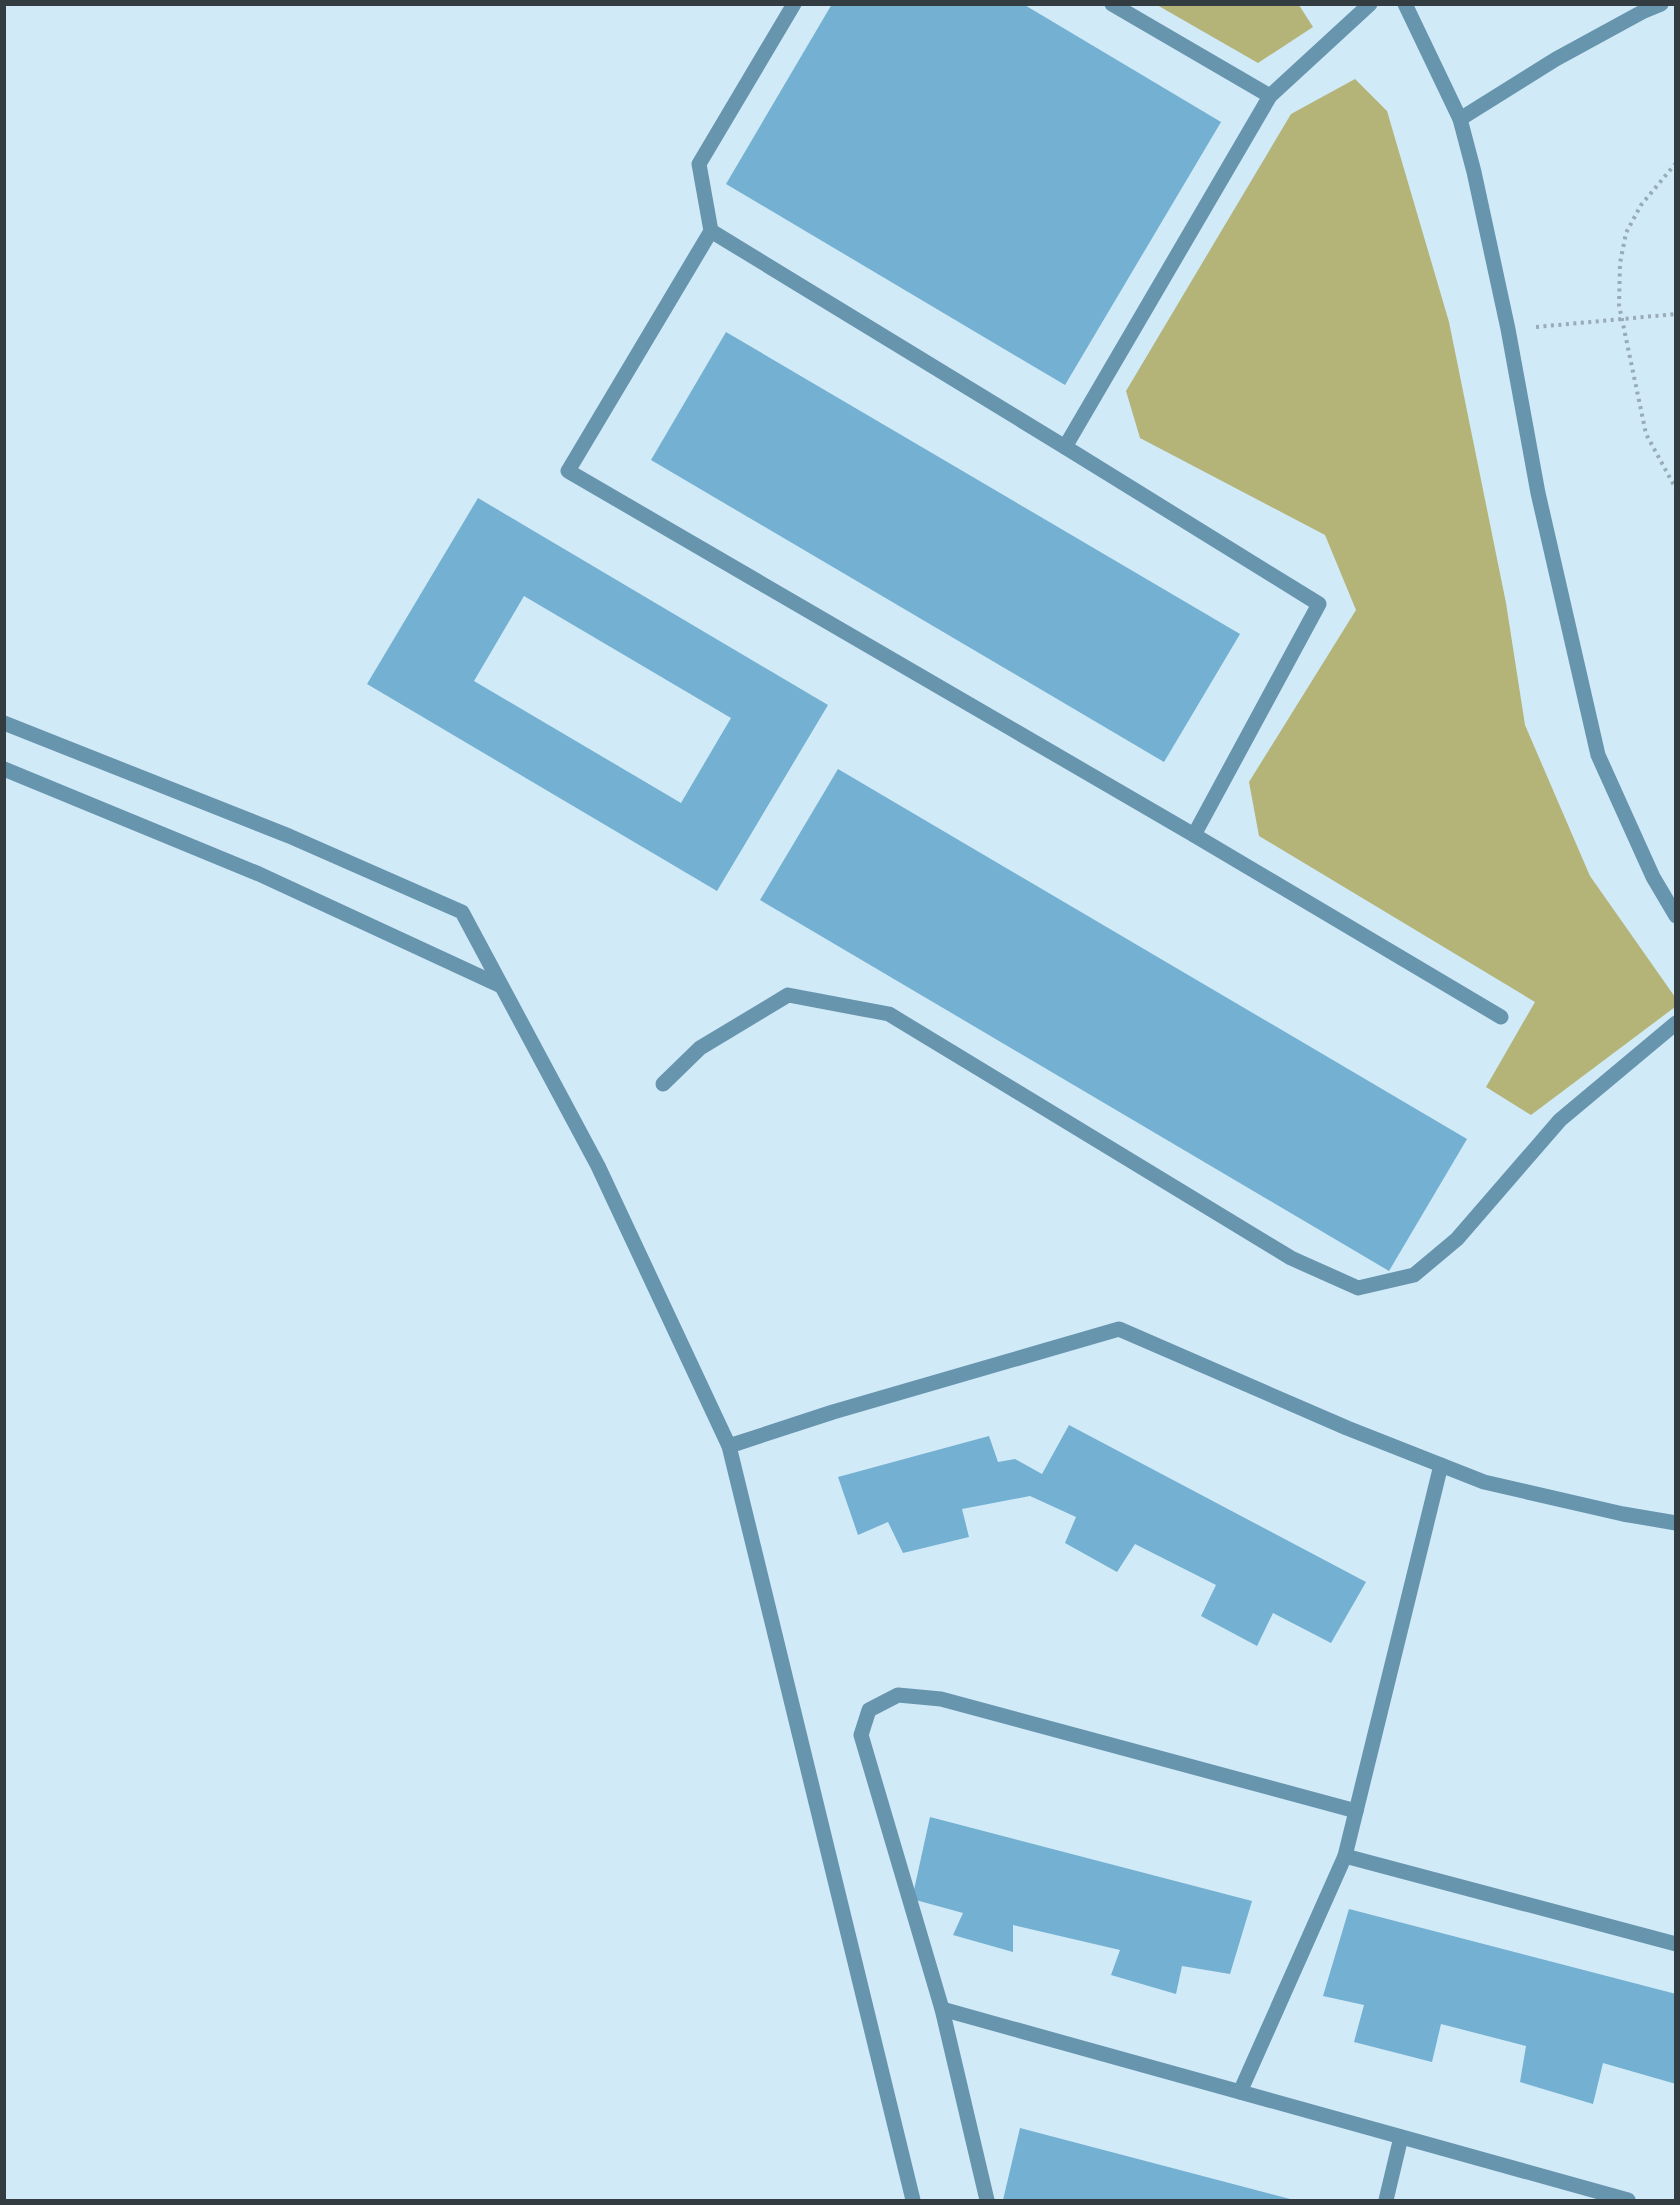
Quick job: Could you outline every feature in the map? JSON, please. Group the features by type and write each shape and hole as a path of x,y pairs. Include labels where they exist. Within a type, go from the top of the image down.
{"street":[{"path":"794,4 699,164 711,231 568,471 1194,835 1501,1017"},
{"path":"1112,4 1270,96"},
{"path":"1065,447 1270,96 1370,4"},
{"path":"1405,4 1460,119 1487,227 1509,329 1538,493 1598,755 1653,877 1676,916"},
{"path":"1460,119 1644,8 1661,4"},
{"path":"711,231 1320,604 1194,835"},
{"path":"4,723 289,836 462,912 598,1167 729,1446 913,2200"},
{"path":"4,769 259,873 501,986"},
{"path":"663,1084 700,1048 788,995 889,1014 1291,1258 1358,1288 1414,1275 1457,1239 1560,1120 1676,1023"},
{"path":"729,1446 845,1408 1119,1329 1484,1482 1623,1514 1676,1523"},
{"path":"1240,2092 1345,1856 1441,1465"},
{"path":"987,2200 942,2009 861,1735 869,1710 898,1695 942,1699 1356,1810"},
{"path":"1345,1856 1676,1944"},
{"path":"942,2009 1628,2200"},
{"path":"1386,2200 1401,2137"}],"path":[{"path":"1676,163 1641,205 1626,232 1620,263 1621,321 1646,434 1676,489"},
{"path":"1509,329 1621,321 1676,314"}],"green space":[{"path":"1157,5 1299,5 1313,27 1258,63"},
{"path":"1355,79 1387,111 1449,322 1506,603 1525,725 1590,876 1675,997 1675,1007 1531,1115 1486,1087 1535,1002 1259,836 1249,782 1356,610 1325,535 1140,438 1126,391 1291,114"}],"building":[{"path":"832,4 1023,4 1221,122 1065,385 726,184"},
{"path":"726,332 1240,634 1164,762 651,460"},
{"path":"478,498 828,705 717,891 367,684","holes":["524,596 731,718 681,803 474,681"]},
{"path":"838,769 1467,1139 1389,1271 760,900"},
{"path":"1069,1425 1366,1582 1331,1643 1273,1613 1257,1646 1201,1616 1216,1585 1135,1544 1117,1572 1065,1543 1076,1517 1030,1496 962,1509 969,1537 903,1553 888,1522 858,1535 838,1477 989,1436 998,1462 1015,1459 1042,1474"},
{"path":"930,1817 1252,1901 1230,1974 1182,1966 1176,1994 1111,1975 1120,1950 1013,1925 1013,1952 953,1935 963,1913 912,1899"},
{"path":"1349,1909 1676,1994 1676,2084 1603,2063 1593,2104 1520,2082 1526,2046 1441,2024 1432,2062 1354,2042 1364,2005 1323,1996"},
{"path":"1020,2128 1294,2200 1003,2200"}]}
